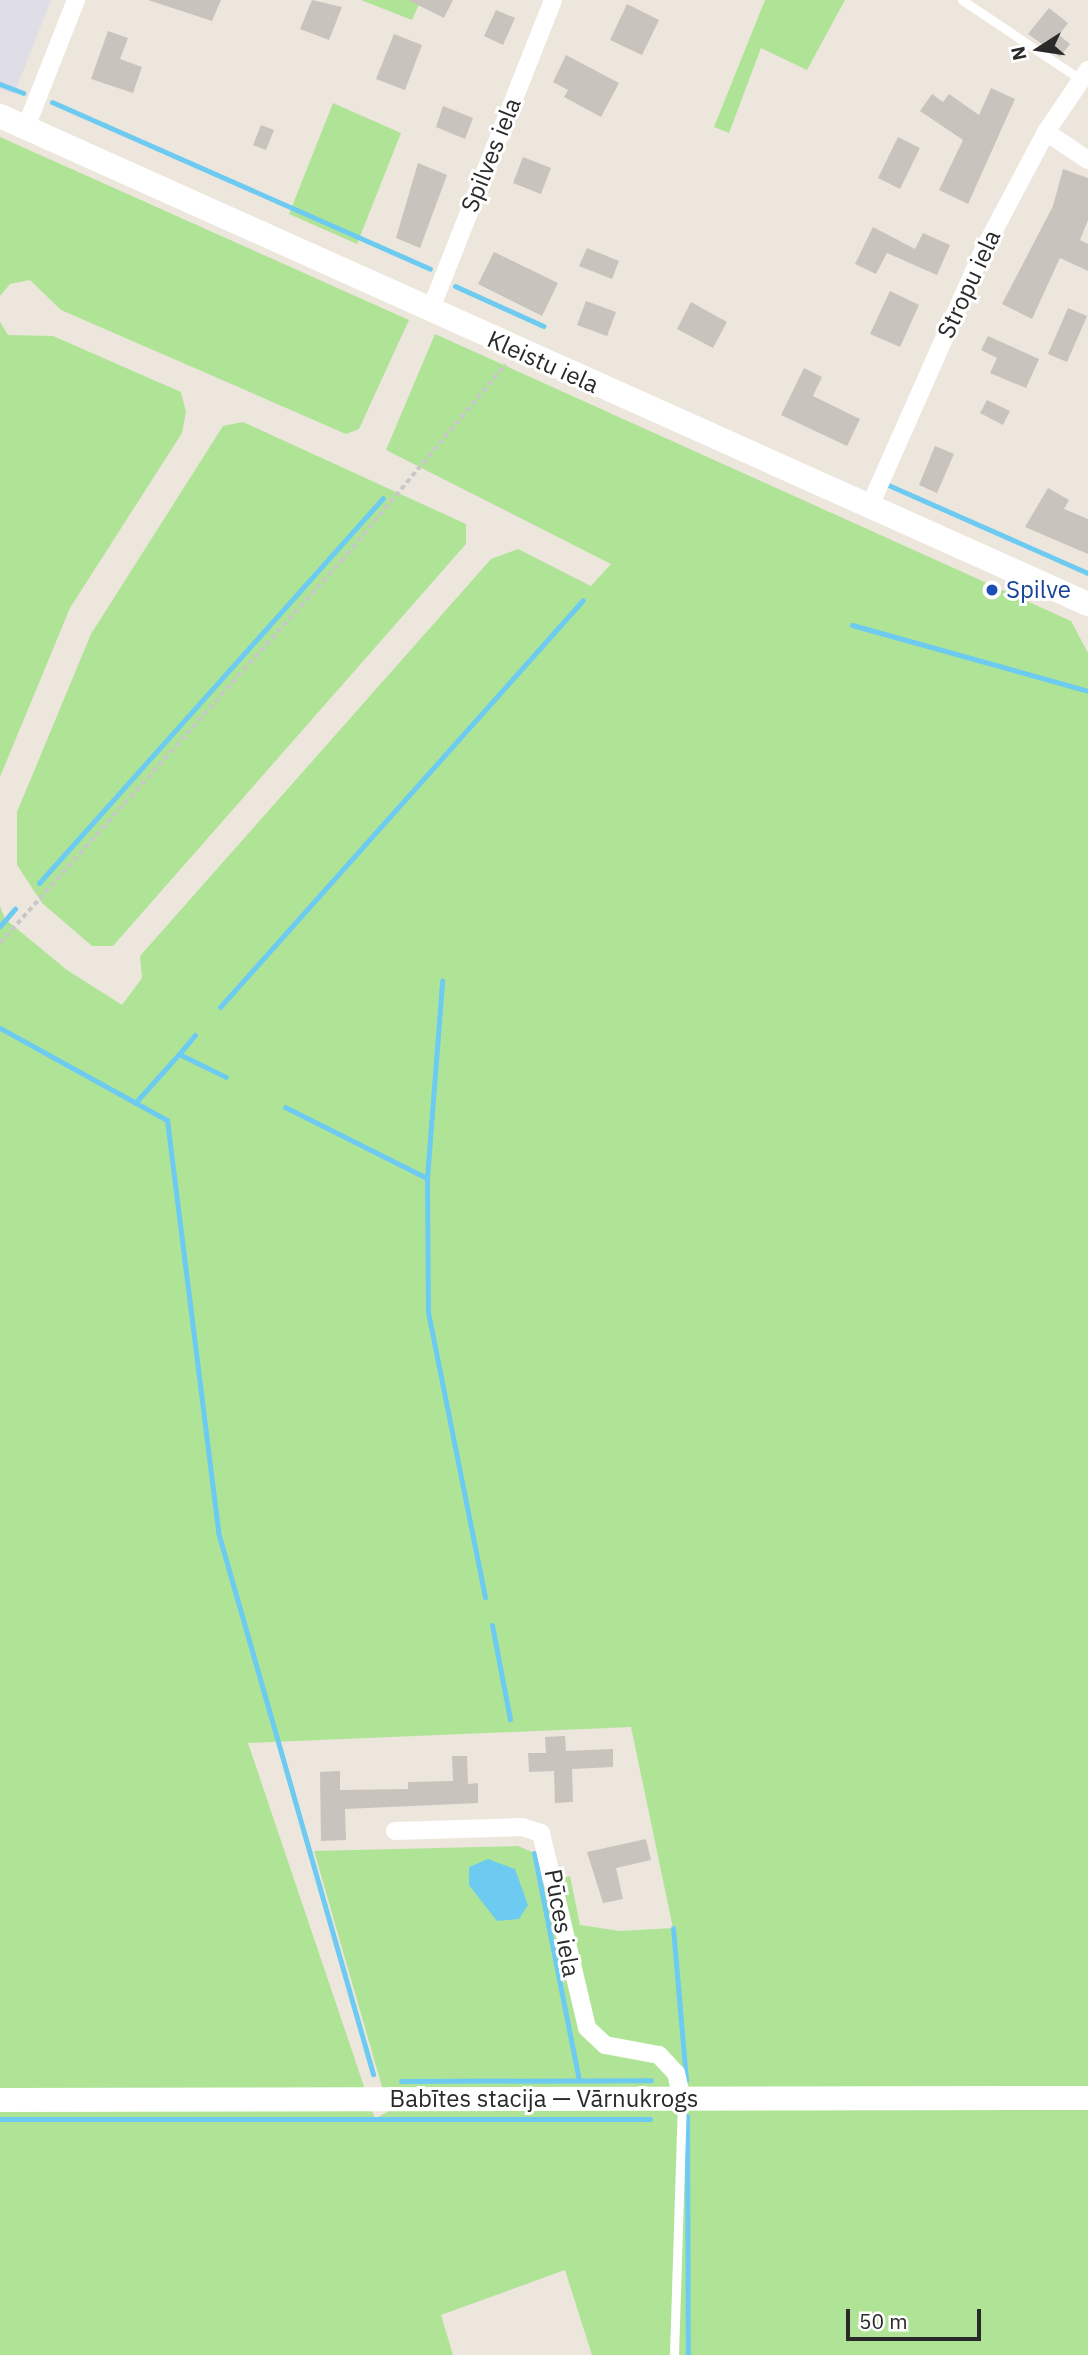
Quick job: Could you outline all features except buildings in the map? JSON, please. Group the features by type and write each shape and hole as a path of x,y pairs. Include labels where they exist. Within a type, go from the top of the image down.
{"street":[{"path":"26,127 76,0"},
{"name":"Spilves iela","path":"430,311 553,0"},
{"name":"Stropu iela","path":"869,508 983,251 1046,132 1084,74"},
{"name":"Kleistu iela","path":"0,116 517,351 1088,604"},
{"path":"1046,132 1088,160"},
{"name":"Pūces iela","path":"395,1831 522,1827 541,1833 587,2028 605,2045 659,2055 676,2073 682,2099"},
{"name":"Babītes stacija — Vārnukrogs","path":"0,2100 1088,2098"}],"lane":[{"path":"962,0 1084,74"},
{"path":"674,2355 682,2099"}],"path":[{"path":"0,943 341,561 517,351"}],"shaded area":[{"path":"0,0 51,0 14,94 0,89"}],"green space":[{"path":"361,0 421,0 412,20"},
{"path":"765,0 845,0 807,70 761,48 729,133 714,127"},
{"path":"333,103 401,133 357,244 289,214"},
{"path":"0,137 409,320 359,429 346,434 61,310 30,280 10,284 0,296"},
{"path":"0,322 8,335 53,336 181,392 186,412 182,433 70,608 0,777"},
{"path":"435,334 1071,621 1088,653 1088,2355 592,2355 565,2270 441,2315 453,2355 0,2355 0,906 5,919 67,970 122,1005 142,978 140,956 491,559 518,549 591,586 611,564 386,450","holes":["631,1727 673,1928 620,1931 580,1925 570,1876 538,1884 532,1852 518,1846 314,1851 389,2111 375,2119 248,1743"]},
{"path":"243,422 466,524 466,544 113,946 92,946 42,903 17,865 17,812 91,634 223,426"}],"water":[{"path":"488,1859 515,1869 528,1905 519,1919 497,1921 469,1885 469,1867"}],"waterway":[{"path":"0,84 23,93"},
{"path":"52,102 430,269"},
{"path":"455,286 543,326"},
{"path":"886,484 1088,573"},
{"path":"39,883 383,498"},
{"path":"220,1007 583,600"},
{"path":"852,625 1088,691"},
{"path":"0,926 15,909"},
{"path":"427,1178 442,981"},
{"path":"0,1028 167,1120 218,1532 373,2074"},
{"path":"179,1054 195,1035"},
{"path":"135,1103 179,1054 226,1077"},
{"path":"285,1107 427,1178 428,1312 485,1597"},
{"path":"492,1625 510,1719"},
{"path":"534,1853 579,2080"},
{"path":"673,1928 686,2080"},
{"path":"401,2081 651,2080"},
{"path":"687,2116 688,2355"},
{"path":"0,2119 650,2119"}],"place":[{"name":"Spilve","path":"992,590"}]}
